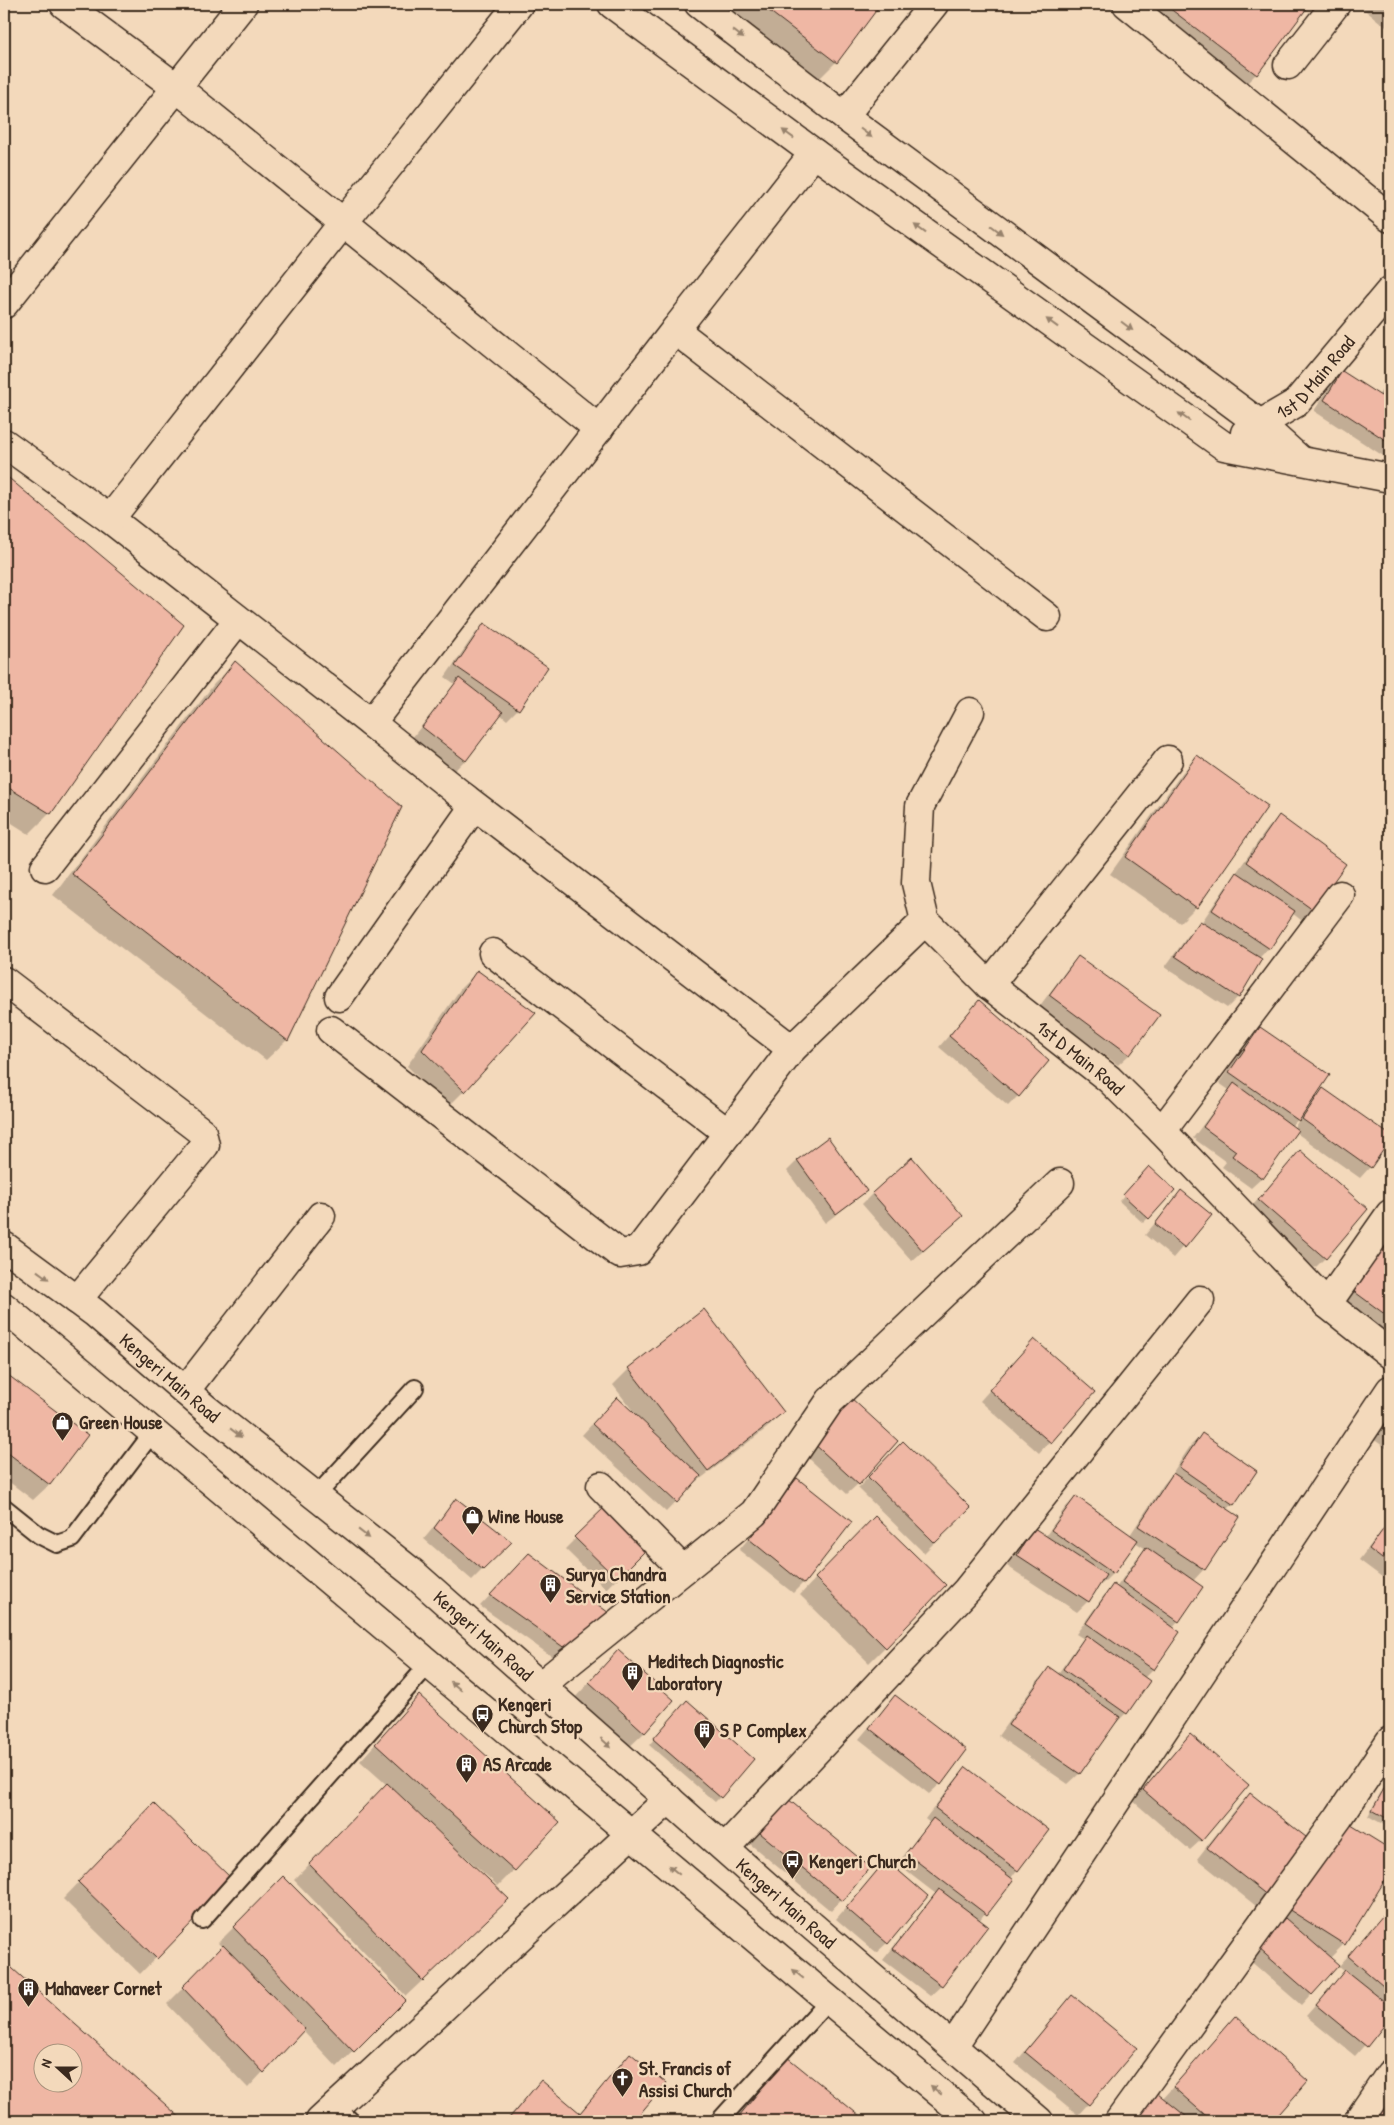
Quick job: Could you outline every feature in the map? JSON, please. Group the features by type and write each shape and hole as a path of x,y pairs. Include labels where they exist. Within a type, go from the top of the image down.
{"street":[{"path":"64,4 177,88 599,428"},
{"path":"4,304 243,4"},
{"path":"110,519 343,222 519,4"},
{"path":"612,4 814,153 1224,446 1390,478"},
{"path":"699,4 844,116 1260,424 1302,461"},
{"path":"844,116 934,4"},
{"path":"1127,4 1390,218"},
{"path":"1288,64 1336,4"},
{"path":"371,723 814,153"},
{"name":"1st D Main Road","path":"1224,446 1296,403 1390,290"},
{"path":"675,330 1047,617"},
{"path":"4,443 110,519 465,798 792,1049"},
{"path":"45,867 238,620"},
{"path":"331,1030 620,1254 638,1251 792,1049 925,920 916,883 920,806 970,712"},
{"path":"989,985 1168,760"},
{"path":"338,996 468,817 470,805 465,798"},
{"path":"1162,1131 1340,894"},
{"name":"1st D Main Road","path":"925,920 989,985 1109,1079 1162,1131 1327,1304 1390,1354"},
{"path":"492,953 728,1133"},
{"path":"4,981 202,1132 204,1139 205,1145 77,1300"},
{"path":"541,1685 754,1513 830,1400 1060,1183"},
{"path":"1327,1304 1390,1214"},
{"path":"185,1391 320,1216"},
{"name":"Kengeri Main Road","path":"4,1246 95,1313 185,1391 414,1574 804,1919 1039,2121"},
{"path":"725,1848 967,1590 1200,1300"},
{"path":"4,1308 974,2121"},
{"path":"953,2046 1390,1390"},
{"path":"601,1486 683,1570"},
{"path":"1119,2121 1338,1817 1390,1741"},
{"path":"336,2116 669,1798"},
{"path":"1358,2121 1390,2074"}],"lane":[{"path":"316,1496 415,1388"},
{"path":"4,1508 39,1535 57,1544 72,1539 153,1432"},
{"path":"202,1920 429,1664"},
{"path":"719,2121 829,2000"}],"building":[{"path":"760,4 881,4 837,63"},
{"path":"1164,4 1310,4 1257,75"},
{"path":"1342,371 1381,396 1390,382 1390,443 1324,400"},
{"path":"4,474 184,625 51,814 4,785"},
{"path":"484,623 548,667 519,710 455,666"},
{"path":"235,661 402,807 288,1041 72,874"},
{"path":"459,678 503,712 466,761 422,727"},
{"path":"1197,755 1268,806 1197,908 1125,857"},
{"path":"1279,815 1346,864 1313,910 1246,862"},
{"path":"1237,872 1295,911 1270,949 1212,910"},
{"path":"1200,921 1262,959 1239,998 1175,956"},
{"path":"1078,956 1160,1015 1130,1055 1049,995"},
{"path":"477,970 536,1013 465,1092 422,1050"},
{"path":"979,1000 1049,1061 1019,1097 949,1036"},
{"path":"1260,1027 1330,1075 1299,1121 1229,1072"},
{"path":"1234,1083 1298,1130 1263,1179 1232,1156 1236,1151 1203,1127"},
{"path":"1323,1088 1390,1135 1390,1140 1371,1168 1302,1119"},
{"path":"828,1137 867,1191 836,1214 797,1160"},
{"path":"1300,1150 1368,1209 1326,1259 1258,1200"},
{"path":"912,1157 963,1216 923,1251 872,1193"},
{"path":"1149,1166 1175,1190 1149,1219 1123,1195"},
{"path":"1181,1190 1212,1215 1185,1248 1155,1224"},
{"path":"1390,1230 1390,1318 1348,1287"},
{"path":"704,1309 784,1412 708,1471 628,1368"},
{"path":"1034,1339 1095,1392 1051,1443 989,1390"},
{"path":"4,1372 88,1435 50,1485 4,1450"},
{"path":"617,1397 701,1476 677,1503 592,1424"},
{"path":"850,1397 898,1441 859,1485 810,1440"},
{"path":"1390,1402 1390,1434 1376,1423"},
{"path":"1202,1433 1257,1471 1234,1505 1179,1467"},
{"path":"903,1441 971,1508 935,1543 868,1477"},
{"path":"1173,1473 1240,1517 1205,1570 1138,1526"},
{"path":"797,1478 852,1522 804,1584 749,1539"},
{"path":"1076,1496 1138,1540 1114,1574 1051,1530"},
{"name":"Wine House","path":"456,1498 512,1542 483,1570 434,1528"},
{"path":"609,1503 651,1545 617,1579 574,1537"},
{"path":"875,1516 946,1585 886,1648 815,1578"},
{"path":"1390,1520 1390,1565 1369,1549"},
{"path":"1034,1528 1106,1575 1089,1602 1017,1555"},
{"path":"1146,1547 1203,1587 1179,1622 1122,1582"},
{"name":"Surya Chandra Service Station","path":"529,1553 609,1613 566,1649 490,1595"},
{"path":"1113,1584 1180,1632 1154,1670 1086,1623"},
{"path":"1086,1635 1150,1681 1127,1714 1063,1669"},
{"name":"Meditech Diagnostic Laboratory","path":"618,1650 674,1700 645,1733 589,1682"},
{"path":"1049,1667 1120,1717 1080,1774 1008,1725"},
{"name":"AS Arcade","path":"419,1695 560,1822 515,1871 375,1744"},
{"path":"895,1695 967,1750 941,1785 869,1728"},
{"name":"S P Complex","path":"687,1700 754,1759 721,1798 653,1739"},
{"path":"1190,1734 1249,1785 1202,1841 1143,1790"},
{"path":"966,1767 1049,1830 1018,1871 935,1808"},
{"path":"1390,1781 1390,1820 1372,1810"},
{"path":"387,1783 509,1899 423,1981 309,1864"},
{"path":"1250,1793 1311,1841 1268,1896 1207,1848"},
{"path":"788,1799 870,1867 843,1901 760,1833"},
{"path":"154,1803 233,1880 157,1959 78,1882"},
{"path":"933,1818 1014,1880 987,1915 906,1853"},
{"path":"1343,1820 1390,1849 1390,1872 1345,1945 1288,1909"},
{"path":"886,1860 928,1896 888,1944 846,1908"},
{"path":"283,1876 406,2000 354,2052 233,1927"},
{"path":"939,1889 988,1926 942,1986 893,1949"},
{"path":"1390,1907 1390,1992 1348,1956"},
{"path":"1285,1918 1339,1965 1312,1995 1258,1948"},
{"path":"223,1945 305,2029 264,2073 182,1987"},
{"name":"Mahaveer Cornet","path":"4,1961 184,2121 4,2121"},
{"path":"1345,1970 1390,2006 1390,2018 1367,2047 1316,2005"},
{"path":"1072,1995 1137,2048 1089,2105 1025,2052"},
{"path":"1235,2016 1308,2081 1273,2121 1212,2121 1173,2087"},
{"name":"St. Francis of Assisi Church","path":"630,2053 666,2083 634,2121 507,2121 541,2080 580,2113"},
{"path":"787,2057 866,2121 735,2121"},
{"path":"1157,2093 1192,2121 1135,2121"},
{"path":"1390,2101 1390,2121 1376,2121 1375,2120"}],"place":[{"name":"Green House","path":"63,1441"},
{"name":"Wine House","path":"472,1535"},
{"name":"Surya Chandra Service Station","path":"550,1604"},
{"name":"Meditech Diagnostic Laboratory","path":"632,1691"},
{"name":"Kengeri Church Stop","path":"482,1734"},
{"name":"S P Complex","path":"704,1749"},
{"name":"AS Arcade","path":"467,1783"},
{"name":"Kengeri Church","path":"793,1880"},
{"name":"Mahaveer Cornet","path":"29,2007"},
{"name":"St. Francis of Assisi Church","path":"623,2098"}]}
